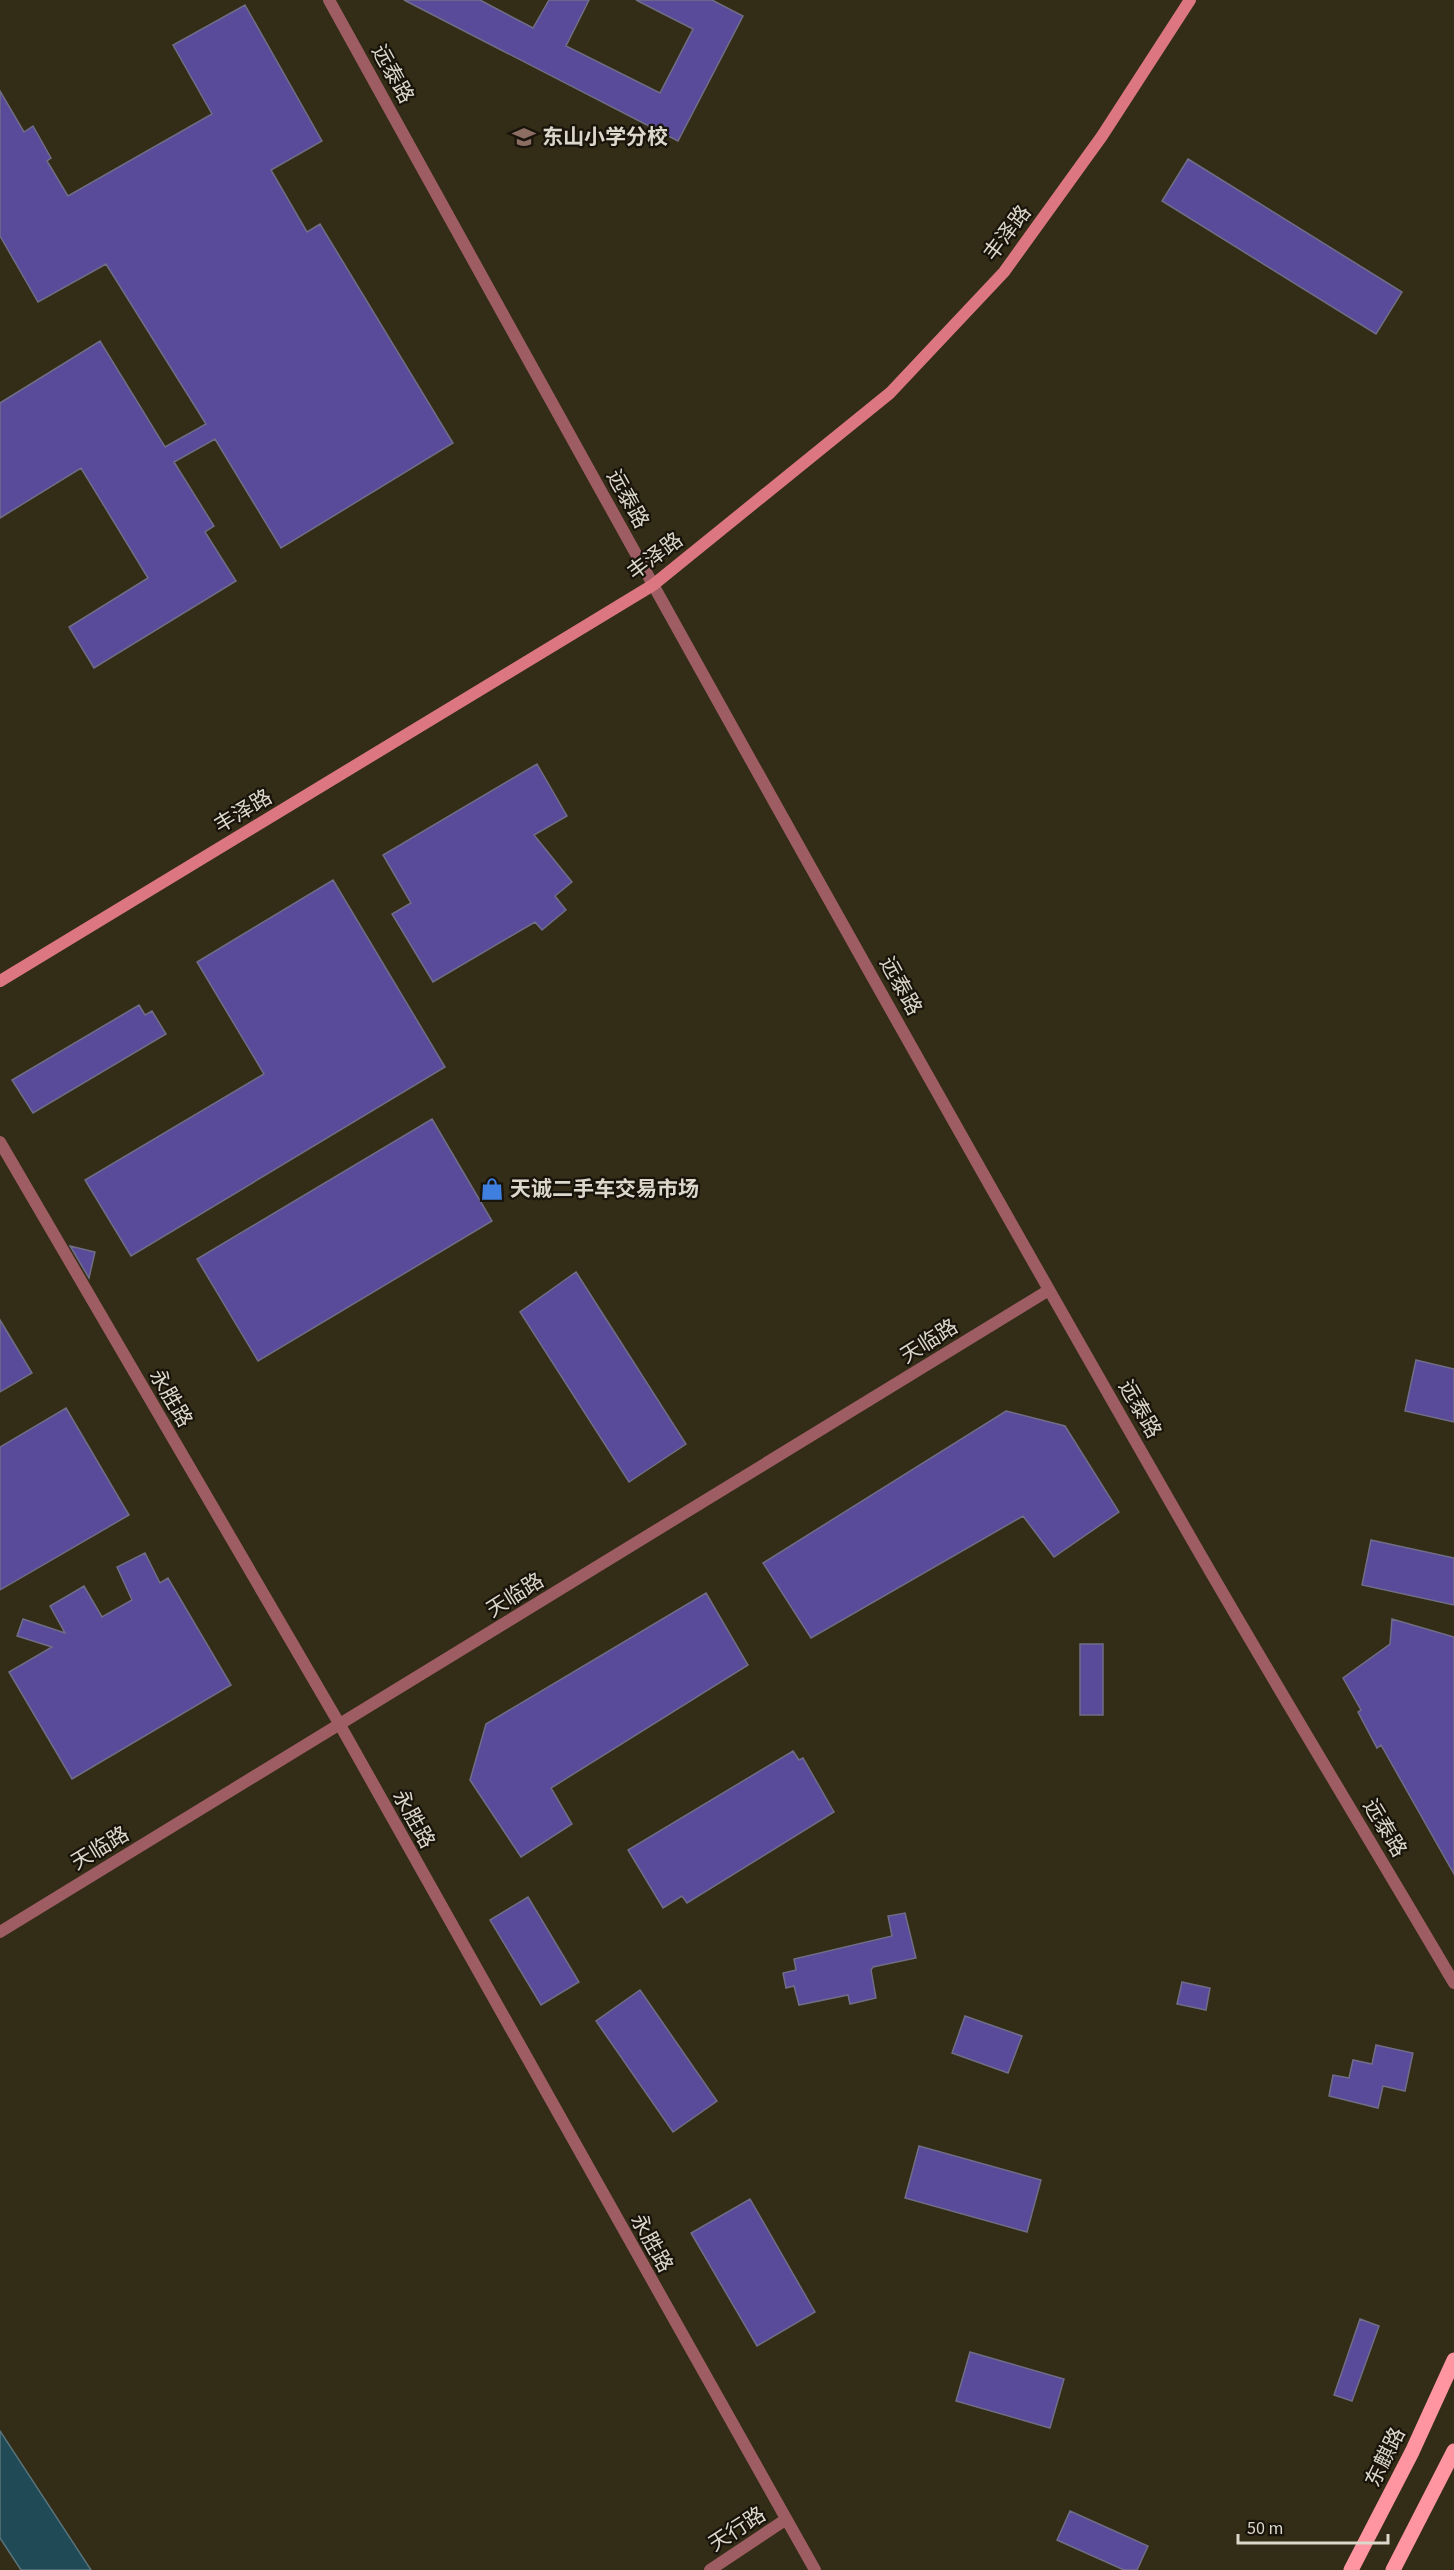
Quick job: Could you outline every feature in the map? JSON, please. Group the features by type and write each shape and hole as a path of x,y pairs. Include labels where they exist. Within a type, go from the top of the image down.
{"main road":[{"name":"丰泽路","path":"0,981 653,585 890,393 1004,272 1102,136 1190,0"},
{"name":"东麒路","path":"1351,2570 1412,2451 1454,2360"},
{"path":"1394,2570 1454,2451"}],"street":[{"name":"远泰路","path":"329,0 653,585 1049,1290 1182,1524 1454,1983"},
{"name":"永胜路","path":"0,1142 340,1725 815,2570"},
{"name":"天临路","path":"0,1932 1049,1290"},
{"name":"天行路","path":"710,2570 785,2520"}],"water":[{"path":"0,2431 91,2570 21,2570 0,2538"}],"building":[{"path":"404,0 480,0 533,28 549,0 589,0 566,46 660,93 693,29 636,0 712,0 743,16 678,141"},
{"path":"245,5 322,141 271,170 307,232 320,224 453,443 281,548 215,439 174,462 214,526 205,532 236,581 94,668 69,627 148,578 81,468 0,518 0,403 100,341 165,447 206,424 106,264 38,302 0,236 0,91 24,132 33,126 51,158 47,161 68,196 212,114 173,45"},
{"path":"1188,159 1402,292 1376,334 1162,201"},
{"path":"537,764 567,816 534,835 572,882 555,896 566,910 542,930 535,922 433,982 392,914 411,903 383,855"},
{"path":"333,880 445,1067 131,1256 85,1180 264,1074 197,962"},
{"path":"139,1005 145,1015 152,1011 166,1034 33,1113 12,1080"},
{"path":"432,1119 492,1221 258,1361 197,1259"},
{"path":"70,1246 95,1252 89,1278"},
{"path":"576,1272 686,1444 629,1482 520,1312"},
{"path":"0,1320 32,1373 0,1392"},
{"path":"1416,1360 1454,1369 1454,1422 1405,1411"},
{"path":"66,1408 129,1515 0,1590 0,1447"},
{"path":"1006,1411 1065,1426 1119,1512 1054,1557 1023,1516 811,1638 763,1563"},
{"path":"1371,1540 1454,1558 1454,1605 1362,1585"},
{"path":"145,1553 160,1583 168,1578 231,1685 72,1779 9,1672 52,1647 17,1636 23,1619 65,1633 50,1606 84,1586 102,1617 132,1600 117,1567"},
{"path":"706,1593 748,1665 551,1788 572,1824 521,1857 470,1780 486,1724"},
{"path":"1392,1619 1454,1637 1454,1874 1381,1745 1377,1748 1358,1712 1361,1710 1343,1678 1390,1644"},
{"path":"1080,1644 1103,1644 1103,1715 1080,1715"},
{"path":"793,1751 799,1760 803,1758 834,1812 687,1903 682,1896 663,1908 628,1850"},
{"path":"528,1897 579,1982 541,2005 490,1920"},
{"path":"905,1913 916,1958 873,1967 871,1970 876,1998 850,2004 848,1995 799,2005 794,1986 786,1988 783,1973 796,1970 794,1959 892,1936 888,1916"},
{"path":"1182,1982 1210,1988 1206,2010 1177,2004"},
{"path":"640,1990 717,2101 673,2132 596,2021"},
{"path":"965,2016 1022,2036 1008,2073 952,2053"},
{"path":"1376,2045 1413,2053 1405,2091 1383,2086 1378,2108 1329,2096 1333,2075 1349,2078 1353,2060 1372,2064"},
{"path":"919,2146 1041,2180 1027,2232 905,2198"},
{"path":"750,2199 815,2312 757,2346 691,2233"},
{"path":"1360,2319 1379,2326 1352,2401 1334,2395"},
{"path":"970,2352 1064,2379 1050,2428 956,2401"},
{"path":"1070,2511 1148,2546 1137,2570 1124,2570 1057,2540"}],"place":[{"name":"东山小学分校","path":"524,137"},
{"name":"天诚二手车交易市场","path":"492,1189"}]}
